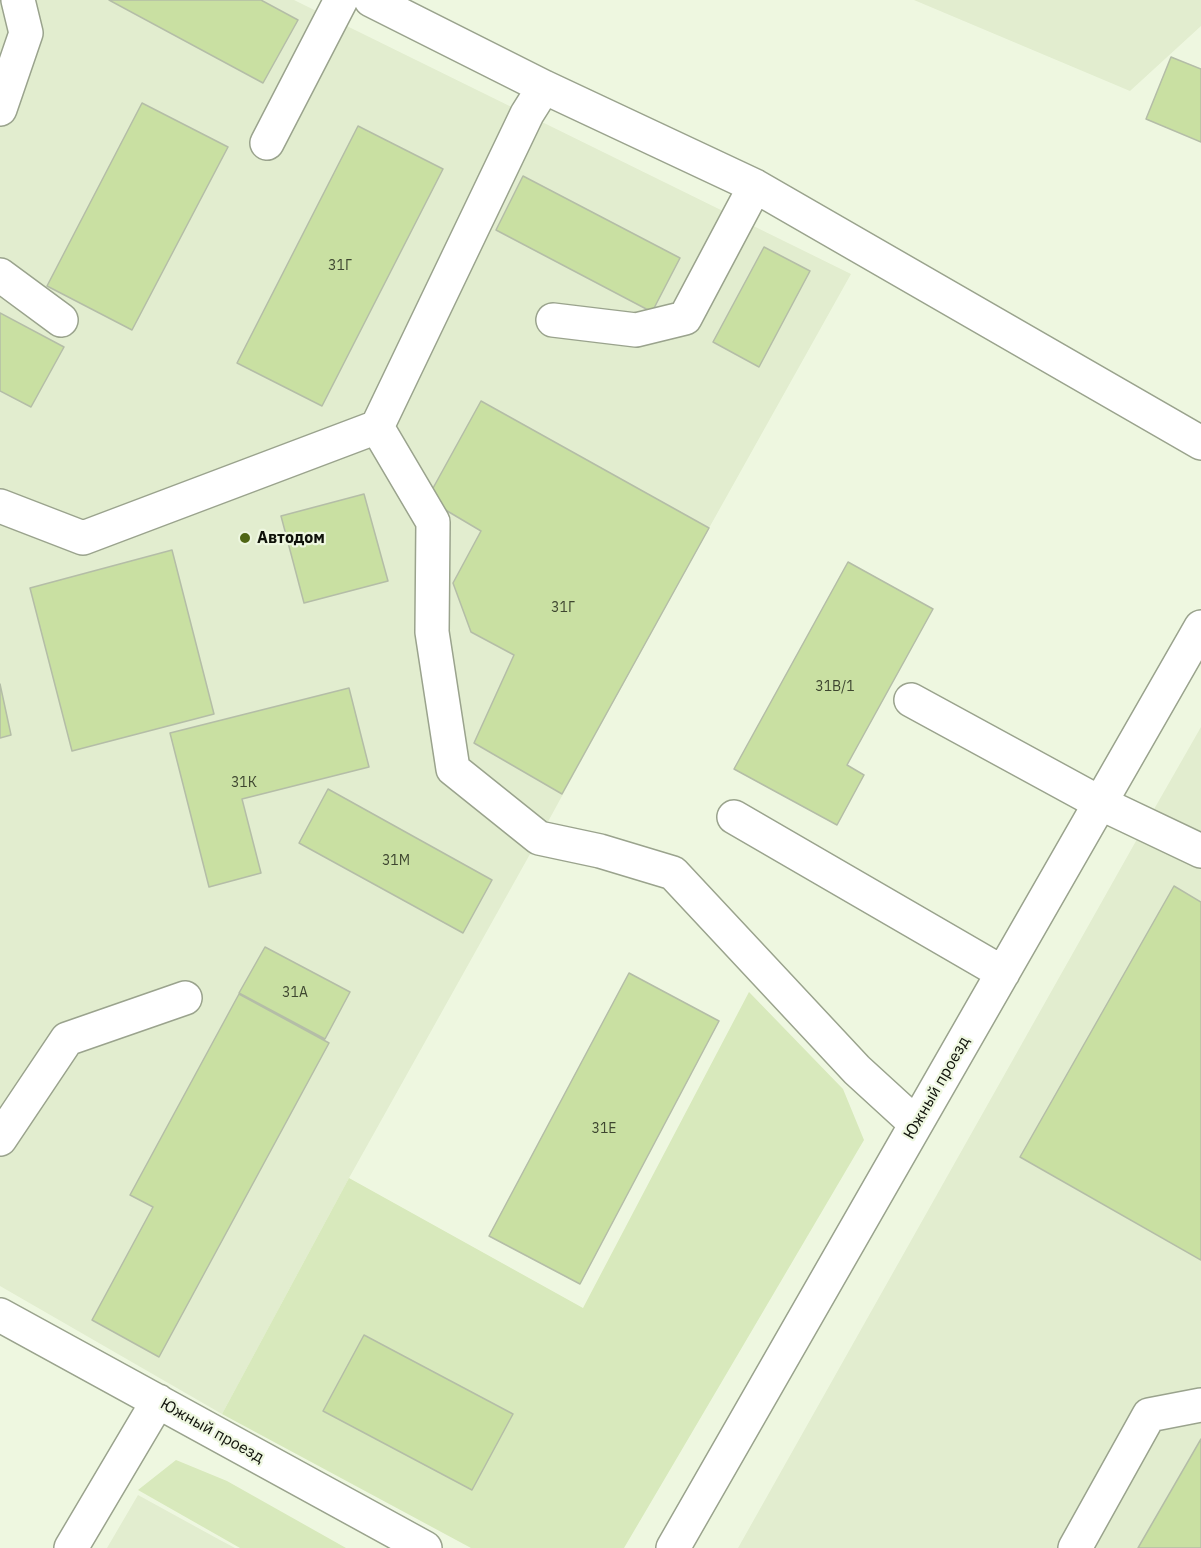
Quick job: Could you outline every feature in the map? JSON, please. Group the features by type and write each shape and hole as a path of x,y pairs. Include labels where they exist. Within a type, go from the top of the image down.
{"street":[{"path":"0,109 26,33 18,0"},
{"path":"267,143 341,0"},
{"path":"371,0 544,87 755,186 1201,443"},
{"path":"0,506 83,538 377,427 528,114 544,87"},
{"path":"553,320 636,330 685,318 755,186"},
{"path":"0,275 61,320"},
{"path":"377,427 433,522 432,632 453,769 539,838 600,851 673,873 857,1070 916,1124"},
{"name":"Южный проезд","path":"673,1548 1201,627"},
{"path":"911,700 1100,803 1201,851"},
{"path":"734,817 1003,973"},
{"path":"0,1139 67,1039 185,998"},
{"name":"Южный проезд","path":"0,1315 424,1548"},
{"path":"71,1548 158,1401"},
{"path":"1075,1548 1149,1416 1201,1406"}],"shaded area":[{"path":"0,0 294,0 851,274 349,1178 222,1414 0,1286"},
{"path":"914,0 1201,0 1201,26 1130,91"},
{"path":"1201,727 1201,1548 738,1548 1145,825"},
{"path":"749,992 843,1089 864,1140 624,1548 471,1548 222,1414 349,1178 583,1308"},
{"path":"176,1460 227,1481 346,1548 240,1548 138,1490"},
{"path":"138,1495 220,1540 235,1548 107,1548"}],"building":[{"path":"109,0 261,0 298,20 263,83"},
{"path":"1171,57 1201,69 1201,142 1146,119"},
{"path":"142,103 228,147 132,330 47,286"},
{"path":"358,126 443,169 322,406 237,363"},
{"path":"523,176 680,258 652,312 496,230"},
{"path":"764,247 810,271 759,367 713,342"},
{"path":"0,313 64,347 31,407 0,391"},
{"path":"481,401 709,528 562,794 474,743 514,655 471,632 453,583 481,531 427,499"},
{"path":"364,494 388,581 304,603 281,516"},
{"path":"172,550 214,714 72,751 30,588"},
{"path":"848,562 933,609 847,765 864,775 837,825 734,769"},
{"path":"0,684 11,735 0,738"},
{"path":"349,688 369,767 242,799 261,873 209,887 170,733"},
{"path":"328,789 492,880 463,933 299,843"},
{"path":"1174,886 1201,902 1201,1260 1020,1157"},
{"path":"265,947 350,992 325,1039 239,993"},
{"path":"629,973 719,1021 580,1284 489,1236"},
{"path":"239,994 329,1043 159,1357 92,1320 153,1207 130,1195"},
{"path":"364,1335 513,1414 472,1490 323,1411"},
{"path":"1201,1439 1201,1548 1138,1548"}],"place":[{"name":"Автодом","path":"245,538"}]}
